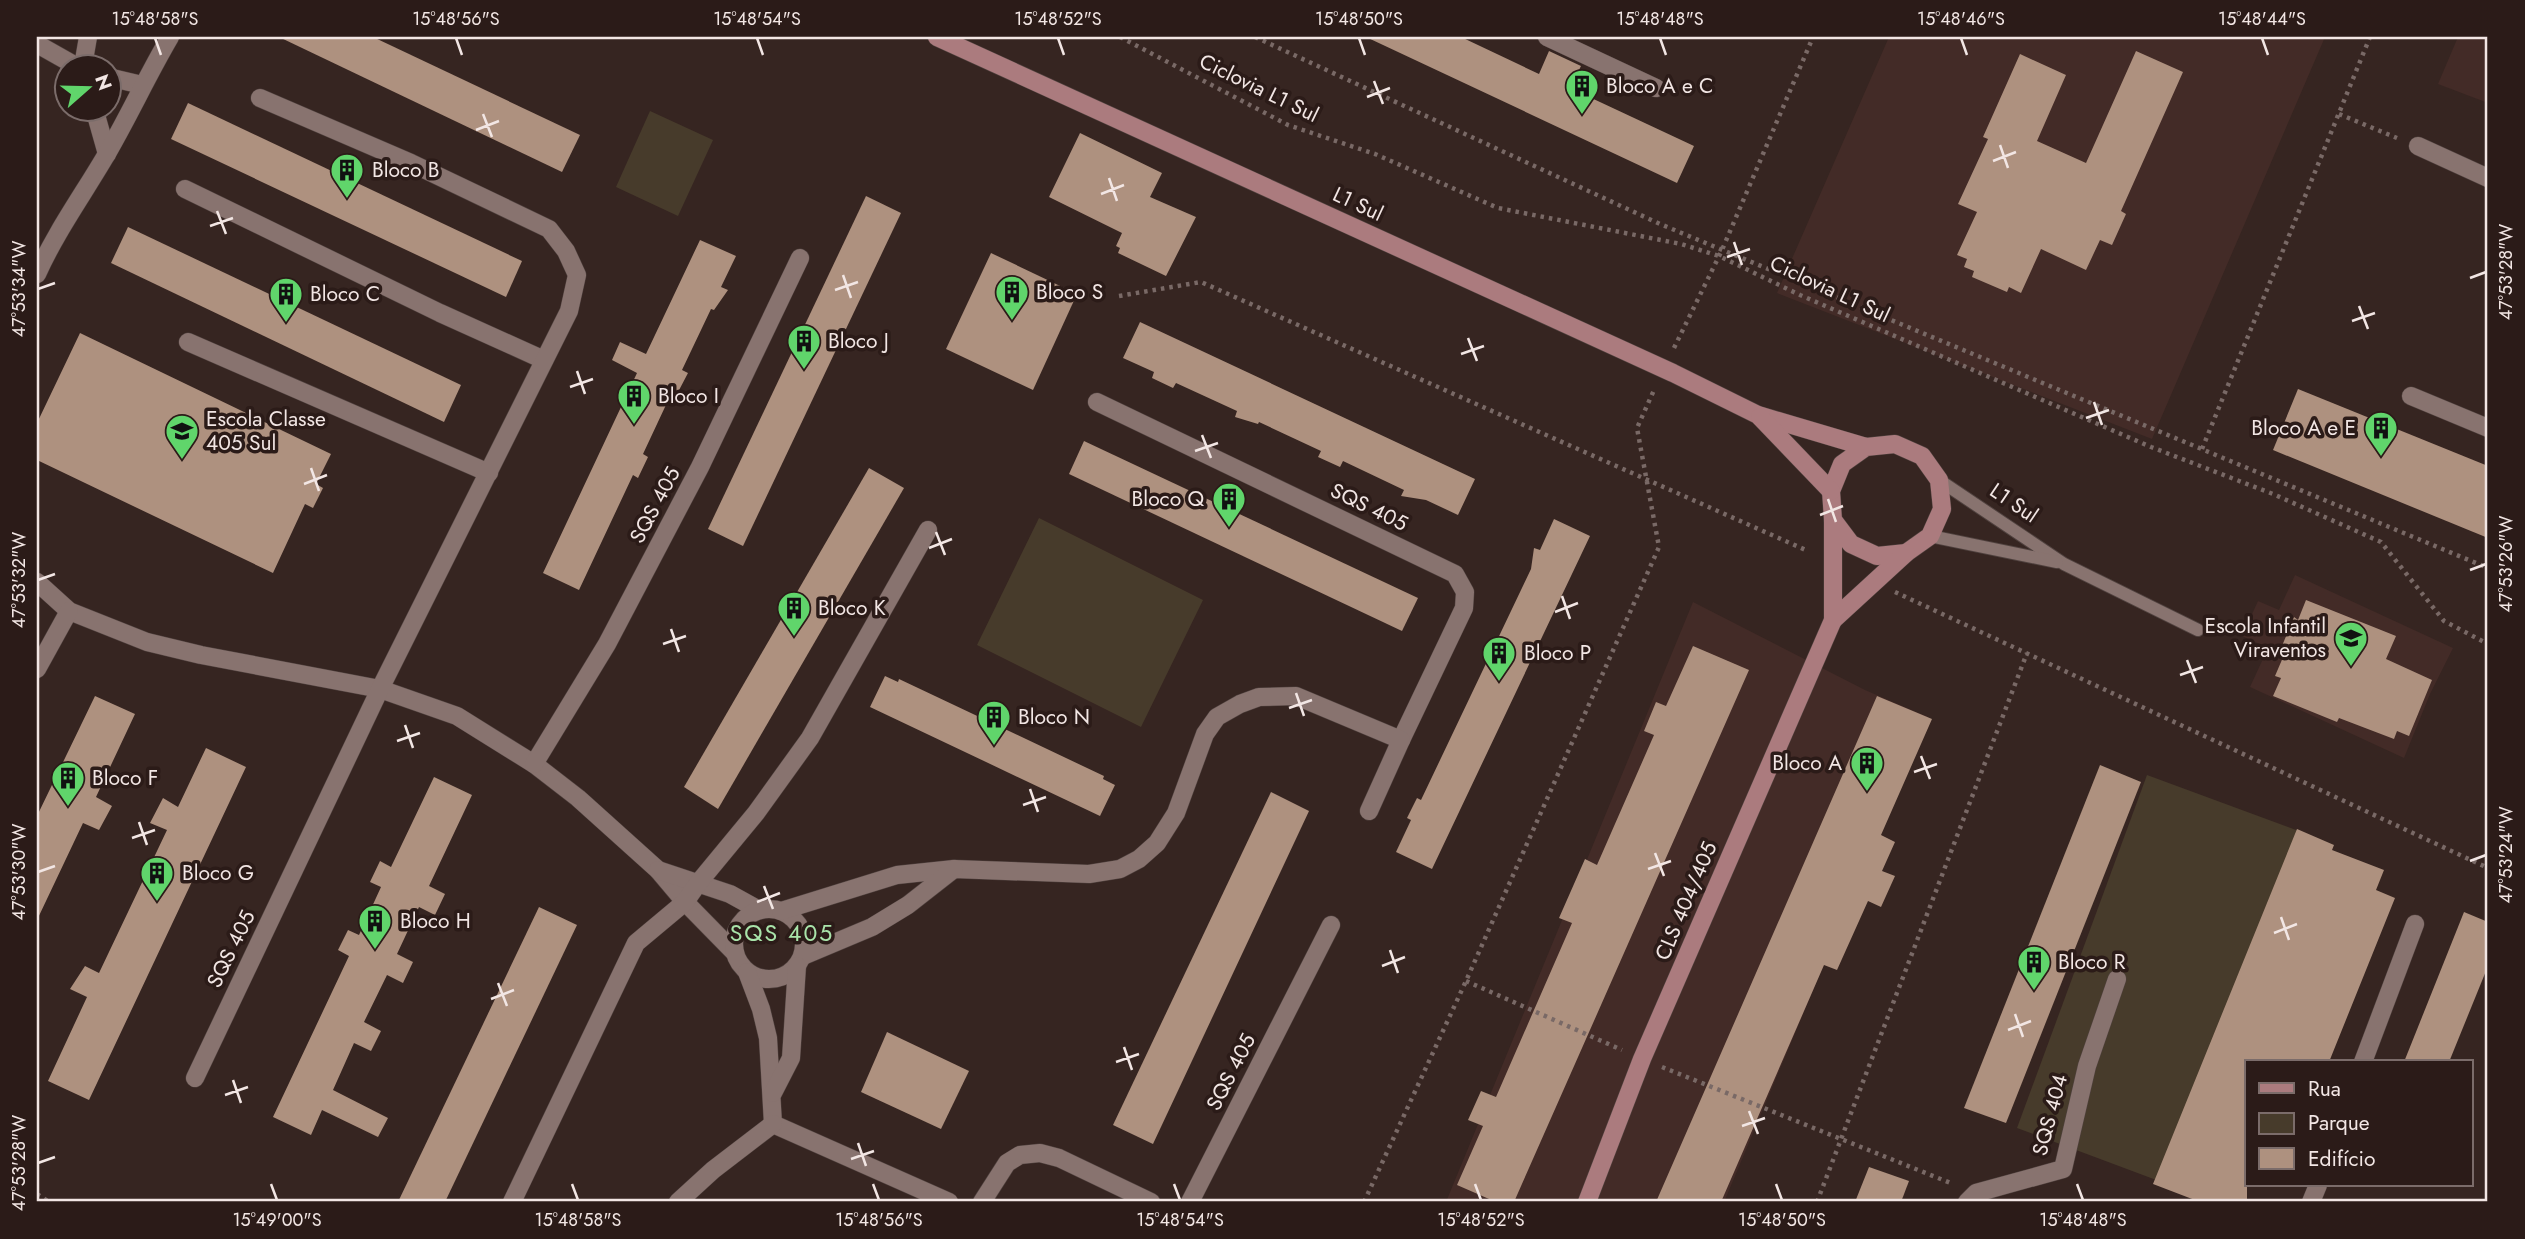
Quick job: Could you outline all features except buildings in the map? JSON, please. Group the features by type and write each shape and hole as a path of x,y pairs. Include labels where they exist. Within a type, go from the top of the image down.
{"street":[{"path":"37,274 43,252 107,154 170,37"},
{"name":"L1 Sul","path":"937,37 1664,369 1758,415 1866,447"},
{"path":"1547,37 1656,88"},
{"path":"122,80 142,85"},
{"name":"SQS 405","path":"195,1078 380,689 569,311 578,275 566,251 549,229 411,163 260,98"},
{"path":"98,122 107,154"},
{"path":"2418,146 2488,178"},
{"path":"185,189 440,313 544,360"},
{"name":"SQS 405","path":"534,764 607,644 700,467 800,258"},
{"path":"188,342 489,473"},
{"path":"2411,396 2488,428"},
{"name":"SQS 405","path":"1097,402 1455,574 1465,592 1464,608 1368,811"},
{"name":"L1 Sul","path":"1758,415 1831,491"},
{"path":"1895,444 1922,456 1939,480 1942,509 1930,536 1906,553 1877,556 1868,552 1851,544 1833,520 1831,491 1842,464 1866,447 1895,444"},
{"name":"CLS 404/405","path":"1587,1202 1642,1059 1833,620 1833,520"},
{"path":"512,1202 636,943 685,902 756,813 810,738 928,530"},
{"name":"CLS 404/405","path":"1833,620 1906,553"},
{"path":"37,582 69,611 147,642 380,689 457,716 534,764 578,798 659,870 685,902 735,953"},
{"path":"37,669 69,611"},
{"path":"780,911 897,875 954,869 1089,874 1121,869 1139,859 1157,843 1176,813 1205,734 1217,717 1259,697 1296,696 1401,740"},
{"path":"773,1093 791,1058 800,961 804,945 798,924 780,911 770,908 759,910 741,922 736,932 735,953 739,964 747,972 768,980 789,974 800,961 872,927 908,905 954,869"},
{"path":"659,870 730,894 759,910"},
{"path":"2365,1060 2415,924"},
{"name":"SQS 405","path":"1190,1202 1331,925"},
{"path":"747,972 761,1009 768,1038 773,1124"},
{"name":"SQS 404","path":"1972,1198 2063,1169 2087,1066 2117,979"},
{"path":"678,1202 713,1170 773,1124"},
{"path":"773,1124 950,1202"},
{"path":"982,1202 1007,1163 1020,1155 1040,1153 1059,1158 1151,1202"}],"lane":[{"name":"L1 Sul","path":"1939,480 2064,564 2198,630"},
{"name":"L1 Sul","path":"1930,536 2064,564"}],"path":[{"name":"Ciclovia L1 Sul","path":"1119,37 1289,125 1375,154 1498,208 1681,244 1719,256 1800,295 2126,436 2273,494 2381,542 2444,621 2488,644"},
{"path":"1255,37 1660,224 2488,568"},
{"path":"1364,1202 1466,981 1659,547 1637,428 1722,250 1813,37"},
{"path":"2202,449 2370,37"},
{"path":"2339,114 2418,146"},
{"path":"1817,1202 2027,653"},
{"path":"1466,981 1642,1059 1843,1139 1972,1198"},
{"path":"37,1194 49,1202"}],"shaded area":[{"path":"1889,37 2325,37 2152,439 1777,293"},
{"path":"2458,37 2488,37 2488,103 2438,84"},
{"name":"Escola Infantil Viraventos","path":"2295,575 2453,648 2430,694 2404,758 2250,687 2268,648 2242,636 2258,601 2279,610"},
{"path":"1693,602 1865,690 1928,717 1724,1202 1446,1202"}],"green space":[{"path":"650,111 713,140 678,216 616,187"},
{"path":"1039,518 1203,600 1141,727 977,645"},
{"path":"2147,775 2304,833 2175,1187 2017,1128"}],"place":[{"name":"Bloco A e C","path":"1582,116"},
{"name":"Bloco B","path":"347,200"},
{"name":"Bloco S","path":"1012,322"},
{"name":"Bloco C","path":"286,324"},
{"name":"Bloco J","path":"804,371"},
{"name":"Bloco I","path":"634,426"},
{"name":"Bloco A e E","path":"2381,458"},
{"name":"Escola Classe 405 Sul","path":"182,461"},
{"name":"Bloco Q","path":"1229,529"},
{"name":"Bloco K","path":"794,638"},
{"name":"Escola Infantil Viraventos","path":"2351,668"},
{"name":"Bloco P","path":"1499,683"},
{"name":"Bloco N","path":"994,747"},
{"name":"Bloco A","path":"1867,793"},
{"name":"Bloco F","path":"68,808"},
{"name":"Bloco G","path":"157,903"},
{"name":"Bloco H","path":"375,951"},
{"name":"Bloco R","path":"2034,992"}],"district":[{"name":"SQS 405","path":"782,933"}]}
